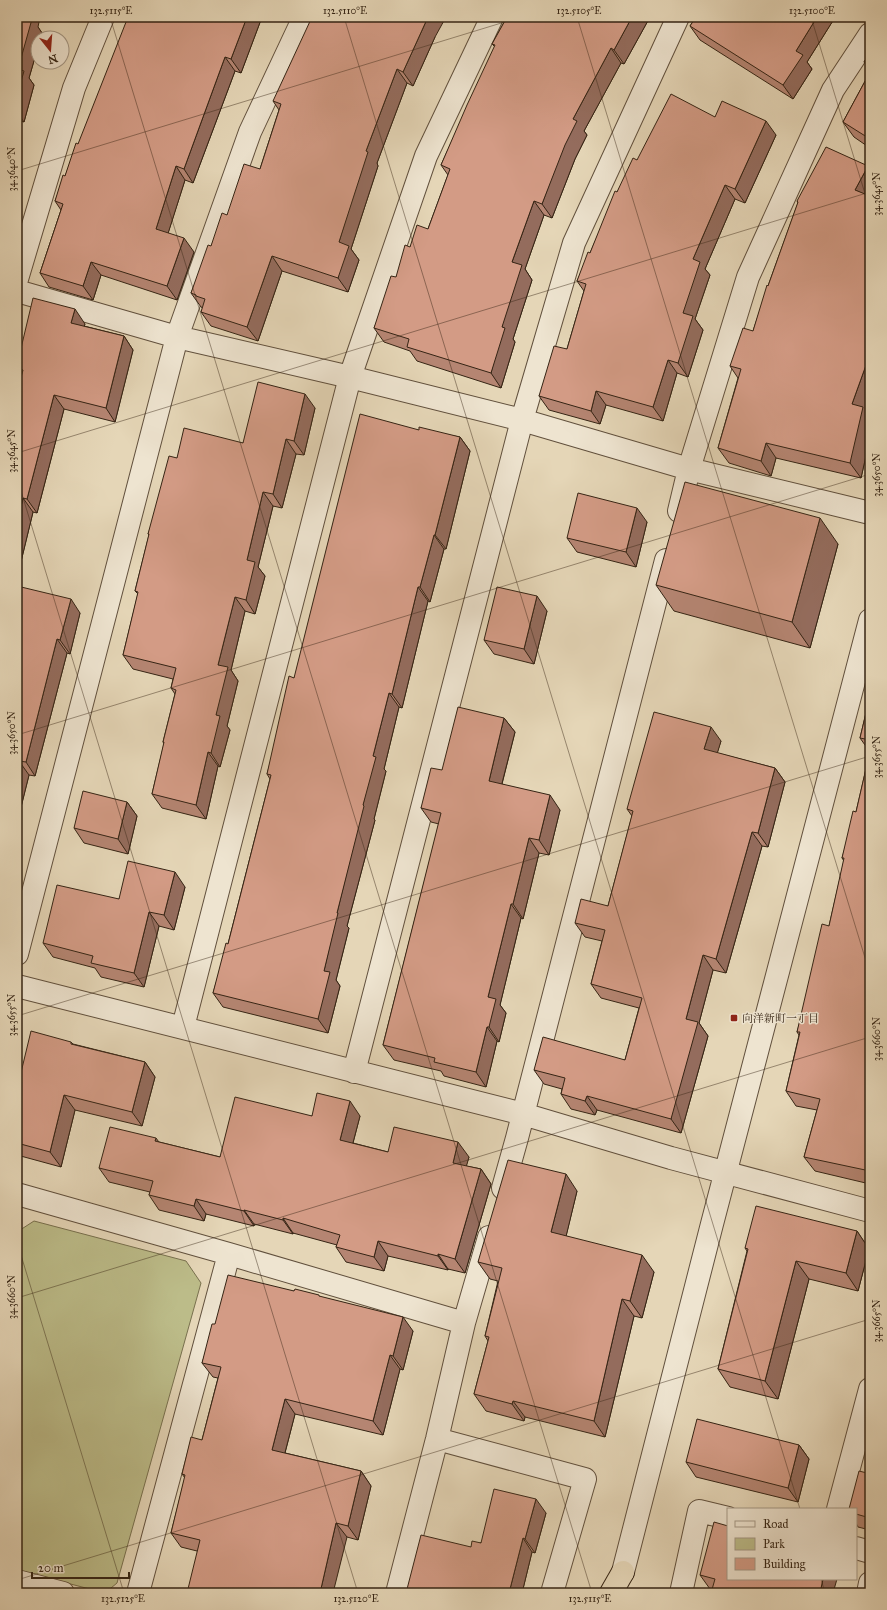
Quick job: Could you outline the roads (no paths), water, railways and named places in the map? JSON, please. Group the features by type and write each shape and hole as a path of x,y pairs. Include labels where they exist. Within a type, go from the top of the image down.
{"highway":[{"path":"611,1593 623,1572"},
{"path":"617,1593 623,1572"},
{"path":"621,1593 623,1572"}],"street":[{"path":"17,279 74,88 103,17"},
{"path":"17,954 177,337 250,132 304,17"},
{"path":"183,1027 350,377 426,156 492,17"},
{"path":"354,1072 522,420 574,243 678,17"},
{"path":"397,1593 438,1439 464,1323 522,1114 689,469 748,277 833,90 870,34"},
{"path":"17,291 177,337 350,377 522,420 689,469 870,513"},
{"path":"623,1572 725,1172 866,654 870,620"},
{"path":"17,986 522,1114 671,1158 870,1211"},
{"path":"17,1194 464,1323"},
{"path":"138,1593 229,1254"},
{"path":"838,1508 870,1389"},
{"path":"438,1439 585,1479 552,1593"},
{"path":"681,1593 699,1511 727,1518"},
{"path":"857,1548 870,1552"},
{"path":"17,1581 63,1593"},
{"path":"868,1593 870,1583"}],"place":[{"name":"向洋新町一丁目","path":"734,1018"}]}
